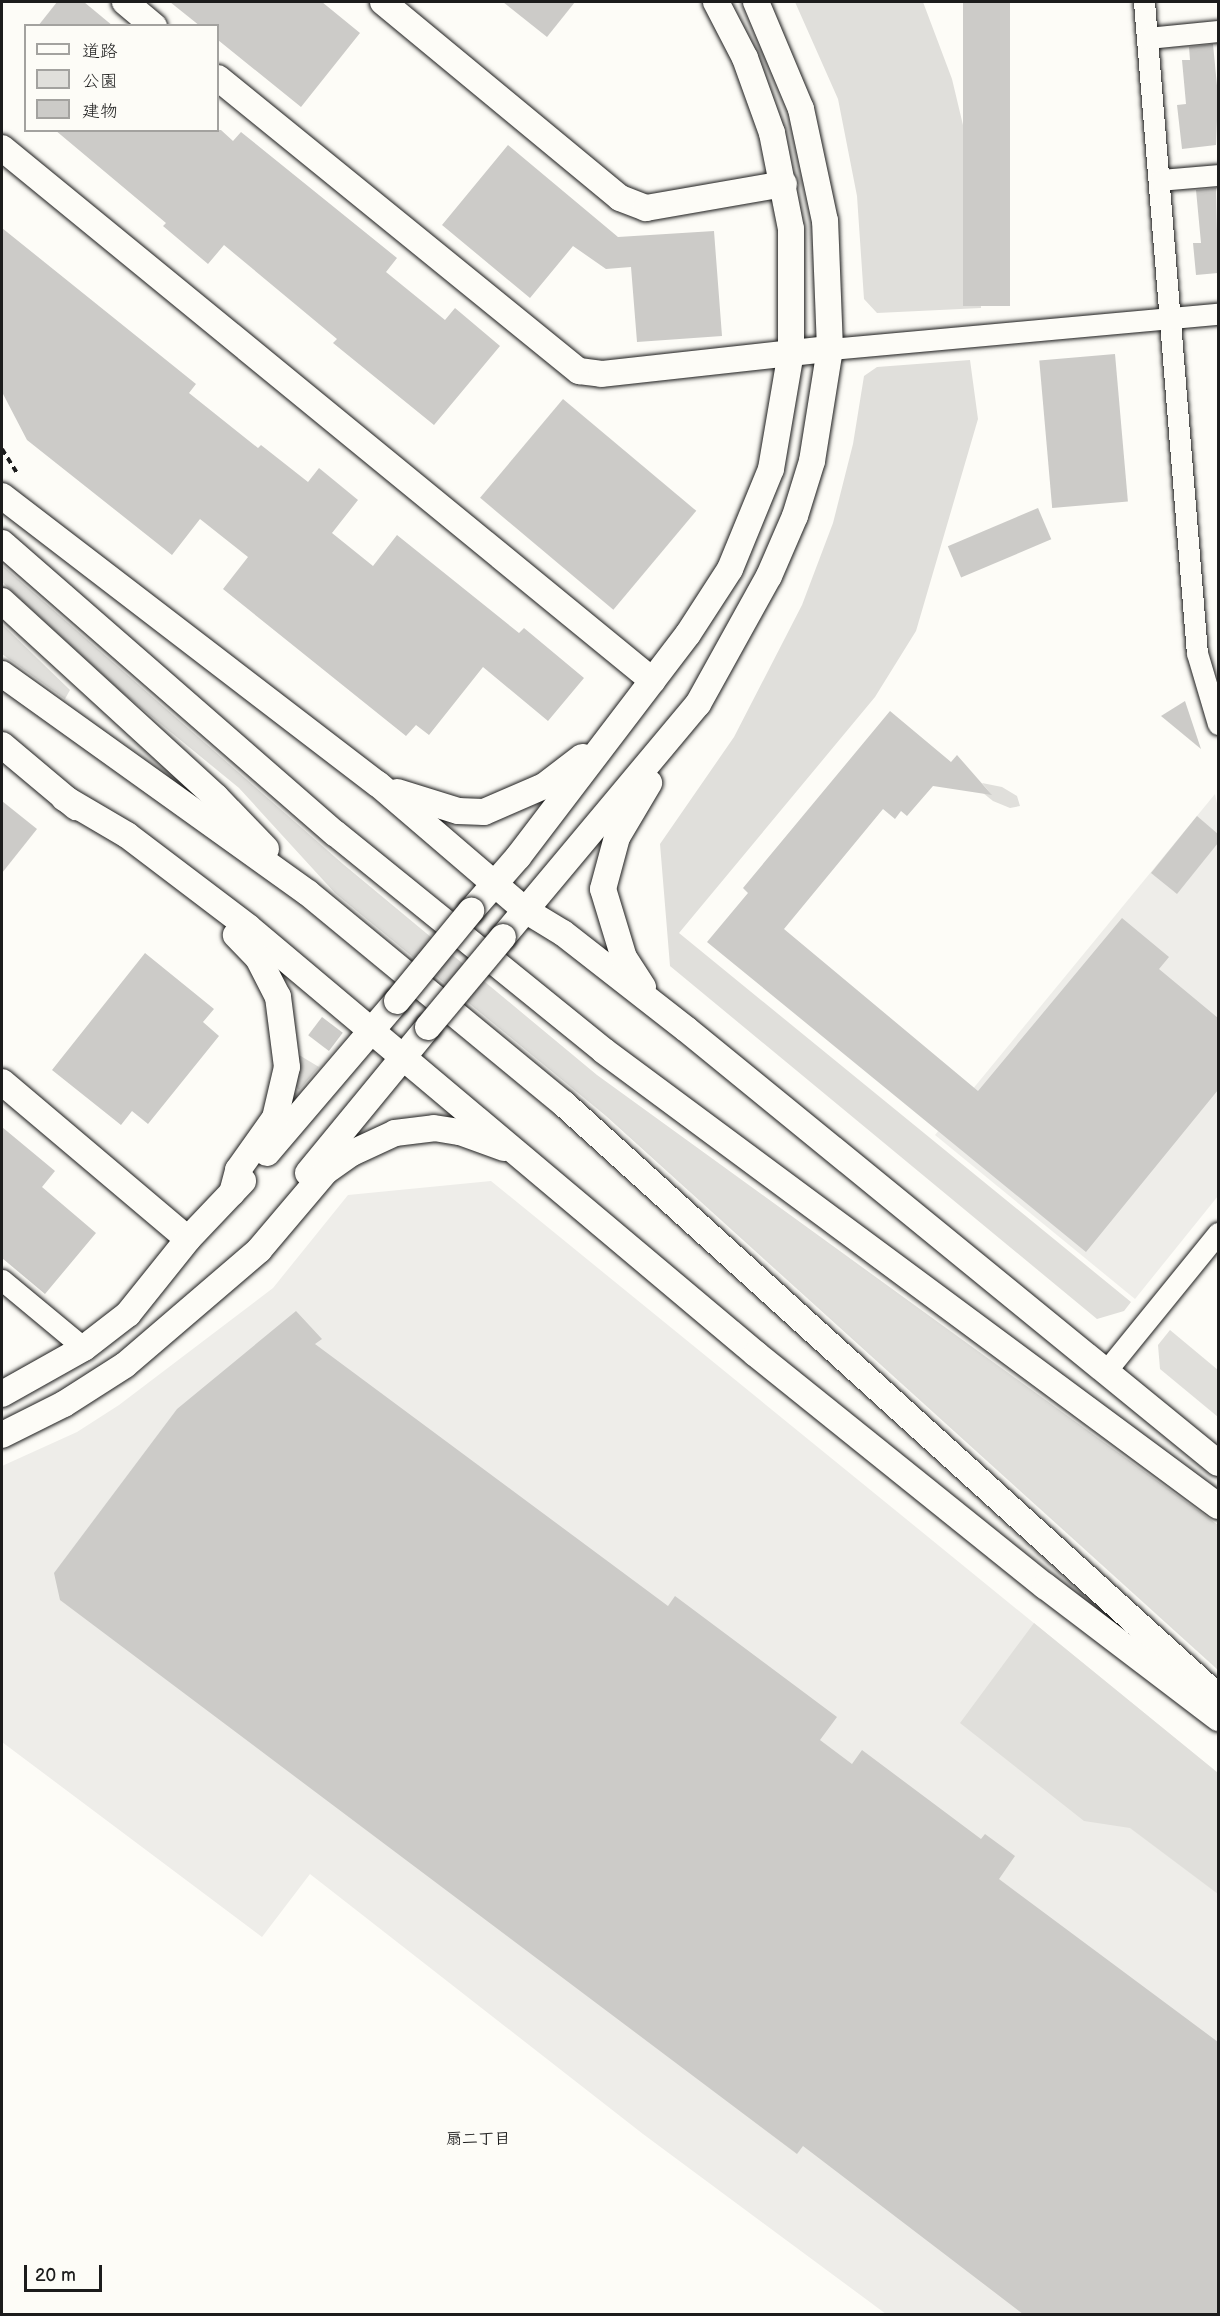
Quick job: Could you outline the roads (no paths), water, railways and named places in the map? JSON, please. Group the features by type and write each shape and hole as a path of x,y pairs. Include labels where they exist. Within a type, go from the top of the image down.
{"street":[{"path":"125,2 152,24"},
{"path":"383,2 620,198 646,207 784,184"},
{"path":"2,1394 84,1348 135,1307 188,1239 232,1193 373,1031 495,884 653,681 713,598 745,538 775,452 791,352 794,255 784,184 756,86 716,2"},
{"path":"686,1029 647,993 624,958 603,889 610,853 625,821 675,747 746,621 795,516 818,438 830,349 829,269 818,173 795,92 756,2"},
{"path":"1144,2 1161,180 1197,653 1218,724"},
{"path":"1148,38 1218,31"},
{"path":"219,79 579,371 602,374 791,352 1218,314"},
{"path":"2,148 653,681"},
{"path":"1161,180 1218,175"},
{"path":"2,496 378,784 525,910 563,933 686,1029 1218,1463"},
{"path":"2,543 335,832 604,1051 1218,1506"},
{"path":"2,601 216,797 308,892"},
{"path":"2,674 308,892 564,1104 1218,1697"},
{"path":"214,1287 502,937 698,704"},
{"path":"378,784 419,801 458,812 484,813 544,786 613,730"},
{"path":"2,745 64,798 235,935 258,958 273,983 285,1025 284,1093 266,1135 238,1170 232,1193"},
{"path":"64,798 127,835 248,927 522,1154 756,1354 1045,1586 1218,1718"},
{"path":"2,1082 188,1239"},
{"path":"2,1435 97,1384 153,1342 259,1250 326,1171 381,1138 420,1129 446,1129 522,1154"},
{"path":"1106,1371 1218,1233"},
{"path":"2,1280 84,1348"}],"district":[{"name":"扇二丁目","path":"478,2140"}]}
